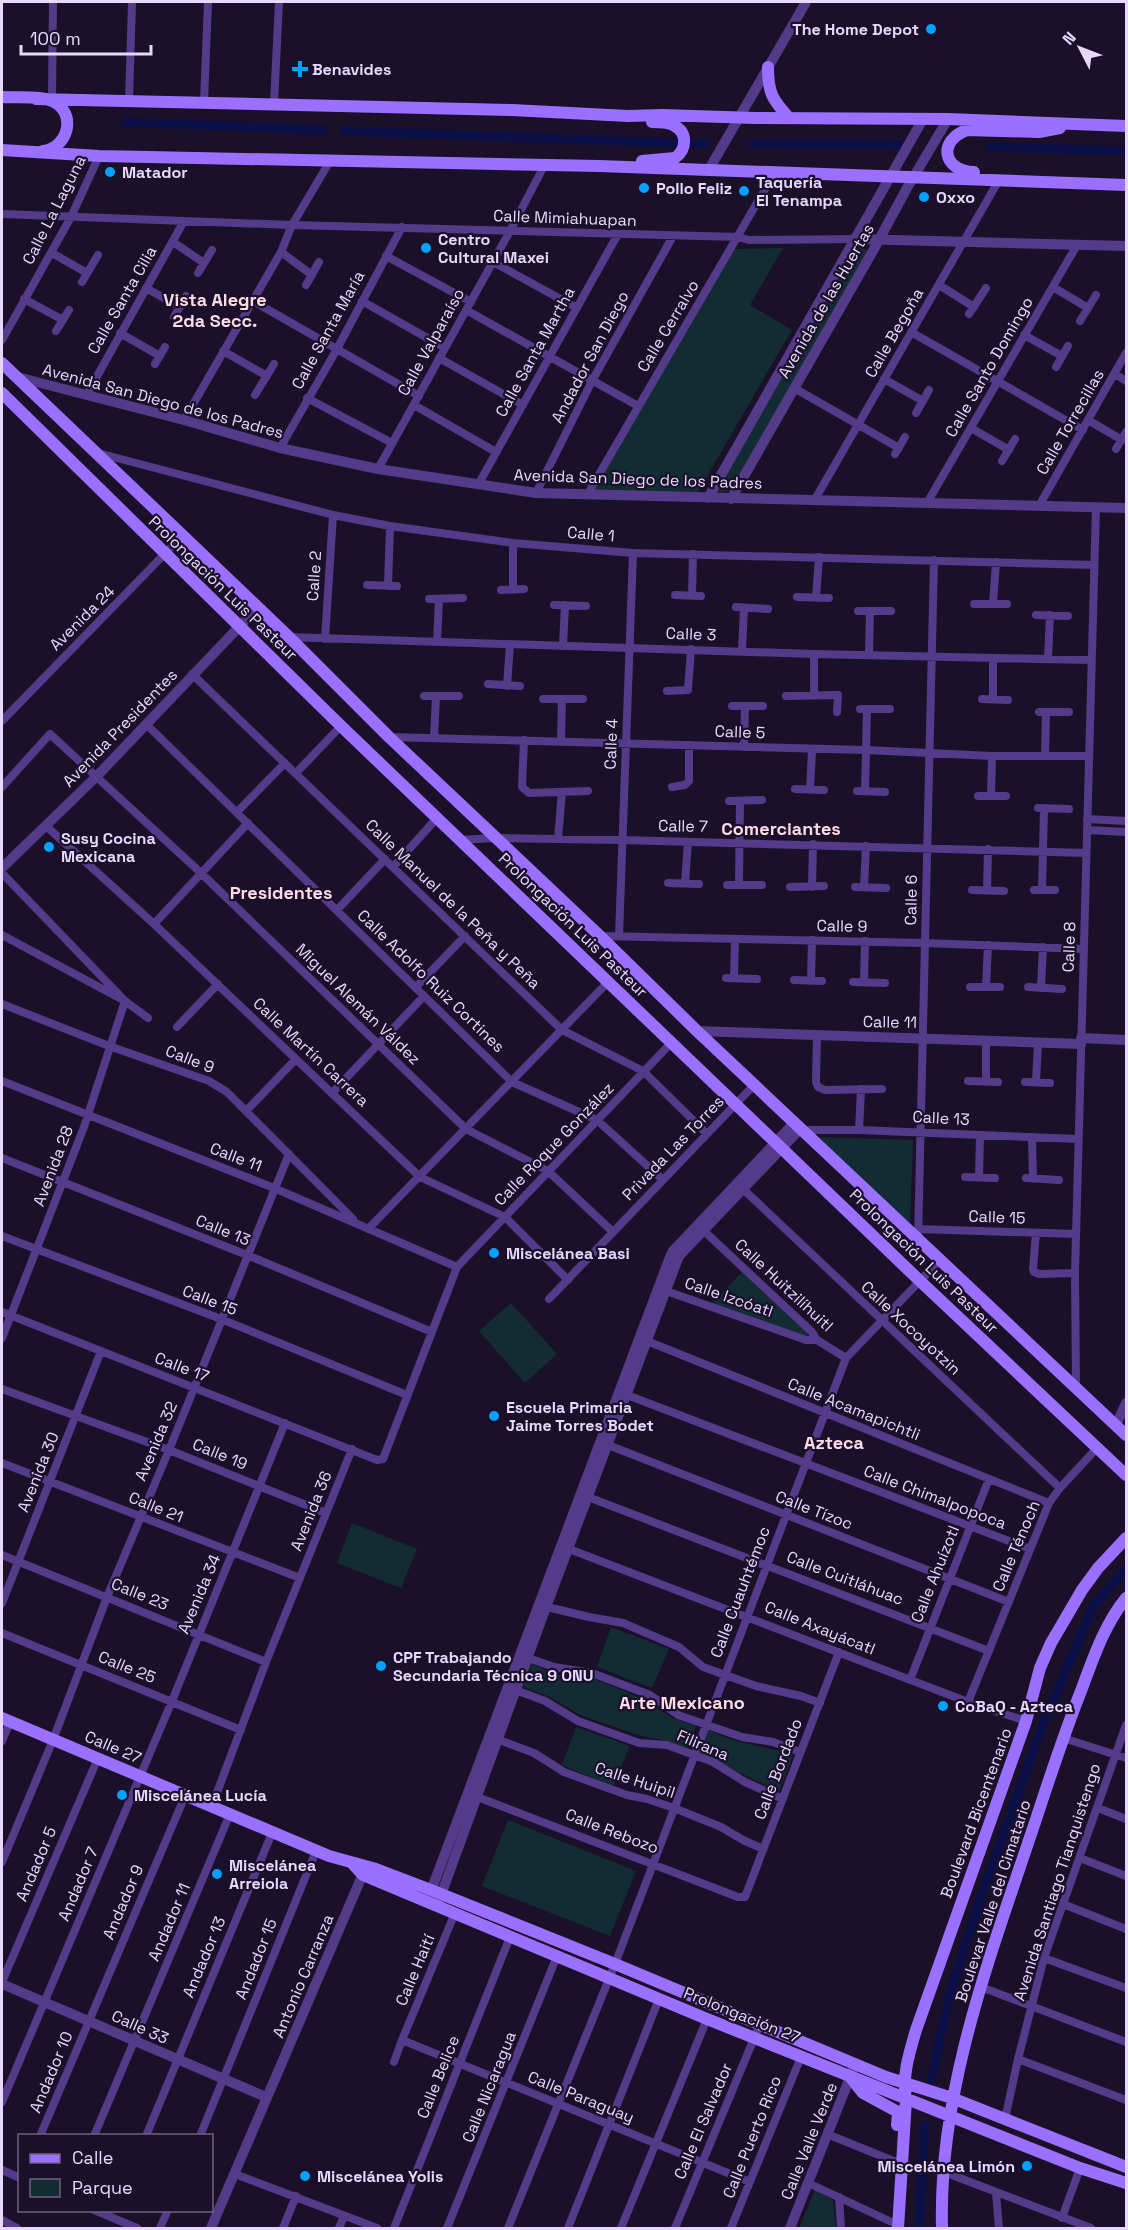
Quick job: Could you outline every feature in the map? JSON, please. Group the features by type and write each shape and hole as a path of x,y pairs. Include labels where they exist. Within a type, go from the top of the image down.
{"main road":[{"path":"768,67 770,93 773,101 789,118"},
{"path":"2,97 45,99 62,108 68,125 62,141 48,151 39,152"},
{"path":"36,99 576,112 628,116 948,119 1126,126"},
{"path":"599,166 675,158 685,143 674,125 647,122 628,116"},
{"path":"1063,182 1030,174 962,171 952,165 948,148 951,140 967,130 1039,132 1075,124"},
{"path":"2,150 99,156 599,166 1126,185"},
{"name":"Prolongación Luis Pasteur","path":"2,363 697,1031 798,1127 918,1234 939,1261 1126,1435"},
{"name":"Prolongación Luis Pasteur","path":"2,393 340,726 1126,1475"},
{"name":"Boulevard Bicentenario","path":"903,2083 905,2066 932,1982 1026,1721 1040,1668 1065,1616 1098,1568 1126,1538"},
{"name":"Boulevar Valle del Cimatario","path":"942,2229 949,2115 981,1987 1063,1737 1104,1634 1126,1598"},
{"name":"Calle 27","path":"6,1720 212,1806"},
{"name":"Prolongación 27","path":"212,1806 316,1851 352,1863 365,1871 615,1964 855,2064 903,2083 952,2098 1126,2167"},
{"name":"Prolongación 27","path":"434,1898 455,1913 706,2019 1080,2168 1126,2183"},
{"path":"850,2077 862,2093 898,2112 895,2143 902,2158"},
{"path":"898,2227 906,2100 903,2083"}],"street":[{"path":"52,98 53,2"},
{"path":"129,100 132,2"},
{"path":"204,102 208,2"},
{"path":"274,104 279,2"},
{"path":"708,171 806,2"},
{"name":"Avenida de las Huertas","path":"708,498 923,119"},
{"name":"Avenida de las Huertas","path":"731,498 948,119"},
{"name":"Calle La Laguna","path":"2,340 71,217 99,156"},
{"path":"184,420 281,252 292,225 330,161"},
{"name":"Calle Valparaíso","path":"378,470 544,166"},
{"name":"Calle Cerralvo","path":"587,495 774,172"},
{"name":"Calle Begoña","path":"814,501 999,180"},
{"name":"Calle Mimiahuapan","path":"2,214 292,225 738,237 748,240 880,239 1126,246"},
{"name":"Calle Santa Cilia","path":"87,394 184,221"},
{"name":"Calle Santa María","path":"280,448 337,349 402,227"},
{"name":"Calle Santa Martha","path":"478,485 618,234"},
{"name":"Andador San Diego","path":"536,493 592,381 673,236"},
{"path":"173,242 204,262"},
{"name":"Calle Santo Domingo","path":"927,503 1077,245"},
{"path":"198,273 212,250"},
{"path":"281,252 312,275"},
{"path":"51,253 84,278 98,255"},
{"path":"387,256 471,302"},
{"path":"306,285 319,262"},
{"path":"493,262 578,309"},
{"path":"939,285 972,310 986,288"},
{"path":"1053,287 1088,308"},
{"path":"146,288 180,307"},
{"path":"1080,321 1096,295"},
{"path":"174,317 186,296"},
{"path":"24,299 63,320"},
{"path":"253,301 418,396"},
{"path":"362,301 445,348"},
{"path":"56,331 69,310"},
{"path":"466,310 638,406"},
{"path":"911,332 1083,430"},
{"path":"120,333 157,360 165,347"},
{"path":"1024,335 1062,356"},
{"path":"1056,367 1068,346"},
{"path":"223,351 267,376"},
{"name":"Calle Torrecillas","path":"1039,506 1126,353"},
{"path":"439,358 523,405"},
{"path":"255,396 274,364"},
{"path":"1115,374 1126,381"},
{"name":"Avenida San Diego de los Padres","path":"17,377 184,420 280,448 378,470 536,493 1126,508"},
{"path":"885,379 922,401"},
{"path":"794,388 858,424 897,451 906,436"},
{"path":"915,413 929,390"},
{"path":"308,398 392,443"},
{"path":"414,405 496,452"},
{"path":"1088,420 1124,436 1116,449"},
{"path":"971,428 1008,450"},
{"path":"1002,461 1015,439"},
{"name":"Calle 1","path":"96,452 333,515 390,526 513,543 633,553 1094,565"},
{"name":"Calle 8","path":"1076,1387 1075,1273 1078,1139 1096,507"},
{"name":"Calle 2","path":"325,639 333,515"},
{"path":"388,586 390,526"},
{"name":"Avenida 24","path":"2,721 183,535"},
{"path":"513,543 513,590"},
{"name":"Calle 4","path":"619,936 633,553"},
{"path":"675,595 696,596 693,554"},
{"path":"816,597 819,557"},
{"name":"Calle 6","path":"918,1234 934,560"},
{"path":"993,604 996,562"},
{"path":"367,585 398,586"},
{"path":"501,590 524,589"},
{"path":"797,597 829,598"},
{"path":"429,599 463,598"},
{"path":"437,642 440,599"},
{"path":"554,604 586,606"},
{"path":"974,604 1007,604"},
{"path":"563,646 566,605"},
{"name":"Avenida Presidentes","path":"2,868 97,776 258,607"},
{"path":"742,651 740,607 768,609"},
{"path":"858,611 891,611"},
{"path":"869,654 870,611"},
{"path":"1036,615 1068,616"},
{"path":"1048,659 1050,615"},
{"name":"Calle 3","path":"289,637 814,654 1091,660"},
{"path":"507,686 510,644"},
{"path":"667,691 688,690 691,649"},
{"path":"814,654 814,695"},
{"path":"993,658 993,699"},
{"name":"Calle Manuel de la Peña y Peña","path":"192,674 562,1030 643,1071 707,1134"},
{"path":"488,684 520,687"},
{"path":"786,696 838,695 837,712"},
{"path":"424,696 459,696"},
{"path":"434,738 436,696"},
{"path":"543,699 583,699"},
{"path":"561,741 562,699"},
{"path":"982,699 1008,700"},
{"path":"732,706 763,706"},
{"path":"744,747 745,706"},
{"path":"885,792 861,791 866,750 864,709 890,709"},
{"path":"1045,756 1043,712 1069,712"},
{"name":"Calle Adolfo Ruiz Cortines","path":"147,724 512,1082 597,1120 663,1180"},
{"path":"296,773 340,726"},
{"name":"Miguel Alemán Váldez","path":"2,787 51,734 201,873 466,1129 548,1171 614,1232"},
{"name":"Calle 5","path":"389,737 866,750 992,756 1089,756"},
{"path":"524,740 522,787 525,791 529,793 588,791"},
{"path":"672,787 685,785 689,781 689,745"},
{"path":"810,790 812,750"},
{"path":"991,796 992,756"},
{"path":"237,812 285,763"},
{"path":"795,789 824,790"},
{"path":"558,839 562,792"},
{"path":"978,796 1006,796"},
{"path":"729,801 762,800"},
{"path":"739,885 740,801"},
{"path":"1055,890 1038,890 1043,850 1041,808 1069,809"},
{"path":"393,867 437,818"},
{"path":"1087,819 1126,821"},
{"path":"154,924 248,823"},
{"name":"Calle Martín Carrera","path":"45,826 154,924 420,1177 505,1217 568,1280"},
{"path":"1087,830 1126,832"},
{"name":"Calle 7","path":"460,840 495,838 622,840 1086,853"},
{"path":"685,883 688,842"},
{"path":"812,886 813,844"},
{"path":"866,846 860,887 886,888"},
{"path":"987,891 988,849"},
{"path":"337,910 385,859"},
{"path":"2,873 125,1001"},
{"path":"668,883 699,884"},
{"path":"727,885 762,885"},
{"path":"790,886 824,886"},
{"path":"972,890 1004,891"},
{"path":"2,935 125,1001 148,1018"},
{"path":"416,987 465,936"},
{"name":"Calle 9","path":"600,936 925,942 1084,949"},
{"path":"735,939 730,978 757,979"},
{"path":"811,981 812,940"},
{"path":"864,982 865,941"},
{"path":"986,987 988,945"},
{"path":"1041,988 1043,947"},
{"path":"794,980 822,981"},
{"path":"368,1229 609,982"},
{"path":"853,982 885,984"},
{"path":"177,1027 218,984"},
{"path":"970,987 1000,987"},
{"path":"1028,987 1062,989"},
{"path":"332,1093 424,996"},
{"name":"Avenida 28","path":"2,1338 84,1127 125,1001"},
{"name":"Calle 9","path":"2,1004 109,1046 209,1081 227,1092 358,1224"},
{"name":"Calle 11","path":"697,1031 1038,1042 1126,1040"},
{"path":"817,1035 816,1082 818,1087 825,1090 882,1089"},
{"path":"986,1040 986,1081"},
{"name":"Calle Roque González","path":"457,1267 672,1042"},
{"path":"1036,1082 1038,1042"},
{"path":"246,1111 296,1059"},
{"name":"Calle 11","path":"2,1081 274,1188 457,1267"},
{"path":"968,1081 998,1082"},
{"path":"1025,1082 1050,1083"},
{"name":"Privada Las Torres","path":"549,1299 754,1085"},
{"path":"859,1130 861,1089"},
{"path":"434,1898 513,1689 670,1257 673,1251 798,1127"},
{"name":"Calle 13","path":"798,1127 1078,1139"},
{"path":"979,1177 980,1135"},
{"path":"1032,1137 1029,1178 1059,1180"},
{"path":"473,1795 499,1740 513,1689 528,1658 543,1606 569,1549 680,1255 743,1189 779,1144"},
{"name":"Avenida 32","path":"2,1862 53,1740 107,1597 289,1154"},
{"name":"Calle 13","path":"2,1158 247,1255 432,1332"},
{"path":"965,1177 994,1178"},
{"name":"Calle Xocoyotzin","path":"743,1189 1060,1488"},
{"name":"Calle Huitzilíhuitl","path":"704,1231 812,1332 817,1340 846,1358"},
{"path":"1036,1233 1034,1272 1039,1274 1075,1273"},
{"name":"Calle 15","path":"918,1234 1076,1234"},
{"name":"Calle 15","path":"2,1236 407,1395"},
{"name":"Calle Cuauhtémoc","path":"508,2229 610,1978 846,1358 939,1261"},
{"path":"352,1449 377,1460 383,1459 457,1267"},
{"name":"Calle Izcóatl","path":"666,1291 806,1340 817,1340"},
{"name":"Calle 17","path":"2,1312 352,1449"},
{"name":"Calle Acamapichtli","path":"648,1341 1049,1503"},
{"name":"Avenida 30","path":"2,1604 101,1351"},
{"name":"Calle 19","path":"2,1389 169,1450 326,1513"},
{"name":"Calle Chimalpopoca","path":"627,1395 1030,1549"},
{"path":"1116,1425 1126,1403"},
{"name":"Avenida 34","path":"139,1776 172,1701 285,1423"},
{"name":"Calle Tízoc","path":"608,1445 1009,1602"},
{"name":"Calle Ténoch","path":"968,1702 1049,1503 1097,1448"},
{"name":"Avenida 36","path":"212,1806 266,1662 352,1449"},
{"name":"Calle 21","path":"2,1463 232,1554 300,1578"},
{"name":"Calle Ahuízotl","path":"910,1680 989,1479"},
{"name":"Calle Cuitláhuac","path":"588,1497 989,1651"},
{"name":"Calle Axayácatl","path":"569,1549 968,1702 1026,1721"},
{"name":"Calle 23","path":"2,1555 266,1662"},
{"path":"543,1606 623,1623 680,1647 703,1667 724,1676 820,1703"},
{"name":"Calle 25","path":"2,1633 241,1730"},
{"name":"Calle Bordado","path":"745,1897 839,1652"},
{"path":"528,1658 554,1667 592,1673 650,1695 678,1715 742,1737 773,1742 800,1752"},
{"name":"Filirana","path":"513,1689 545,1701 578,1721 639,1743 668,1745 713,1762 745,1782 783,1799"},
{"path":"2,1741 6,1720"},
{"name":"Avenida Santiago Tianquistengo","path":"1005,2119 1044,1958 1126,1725"},
{"path":"1063,1737 1126,1758"},
{"name":"Calle Huipil","path":"499,1740 534,1753 564,1772 627,1795 674,1808 722,1827 763,1849"},
{"name":"Andador 5","path":"2,1983 98,1758"},
{"name":"Andador 7","path":"2,2102 139,1776"},
{"name":"Calle Rebozo","path":"473,1795 738,1897 745,1897"},
{"name":"Andador 9","path":"89,2020 186,1796"},
{"path":"1098,1808 1126,1819"},
{"name":"Andador 11","path":"95,2134 230,1814"},
{"name":"Andador 13","path":"147,2134 272,1833"},
{"name":"Andador 15","path":"201,2134 316,1851"},
{"path":"1080,1858 1126,1876"},
{"name":"Antonio Carranza","path":"211,2229 365,1871"},
{"path":"1063,1904 1126,1929"},
{"name":"Calle Haití","path":"394,2062 455,1913"},
{"name":"Calle Belice","path":"394,2229 510,1937"},
{"name":"Calle Nicaragua","path":"447,2229 557,1956"},
{"path":"1044,1958 1126,1988"},
{"name":"Calle 33","path":"2,1983 266,2097"},
{"path":"981,1987 1126,2042"},
{"path":"568,2229 659,1999"},
{"path":"621,2229 706,2019"},
{"name":"Andador 10","path":"41,2134 89,2020"},
{"name":"Calle El Salvador","path":"675,2229 760,2024"},
{"name":"Calle Paraguay","path":"402,2040 750,2182"},
{"name":"Calle Puerto Rico","path":"731,2229 801,2057"},
{"path":"1018,2059 1126,2100"},
{"name":"Calle Valle Verde","path":"790,2229 855,2064"},
{"path":"827,2134 902,2158"},
{"path":"1062,2218 1080,2168"},
{"path":"2,2170 18,2177"},
{"path":"944,2172 1091,2229"},
{"path":"235,2174 377,2229"},
{"path":"808,2183 898,2227"},
{"path":"996,2193 999,2229"},
{"path":"283,2229 296,2196"},
{"path":"839,2197 841,2229"},
{"path":"160,2229 168,2212"},
{"path":"112,2214 137,2229"},
{"path":"339,2229 344,2216"},
{"path":"2,2220 17,2229"}],"green space":[{"path":"862,247 867,250 860,267 731,491 715,493 856,249"},
{"path":"783,248 750,305 792,330 696,495 592,492 734,249"},
{"path":"818,1137 913,1140 910,1225"},
{"path":"743,1271 812,1334 809,1338 710,1305"},
{"path":"511,1303 557,1354 525,1383 479,1331"},
{"path":"352,1523 417,1549 401,1588 337,1563"},
{"path":"611,1627 669,1649 652,1688 597,1667"},
{"path":"530,1663 555,1674 590,1677 646,1700 672,1718 696,1726 687,1748 668,1741 641,1736 580,1715 550,1697 523,1687"},
{"path":"576,1727 630,1746 613,1786 562,1765"},
{"path":"708,1730 739,1742 793,1755 779,1792 698,1752"},
{"path":"508,1820 636,1871 610,1936 482,1886"},
{"path":"815,2190 833,2200 836,2228 799,2228"}],"waterway":[{"path":"125,122 324,130"},
{"path":"344,131 705,144"},
{"path":"753,144 900,145"},
{"path":"990,147 1126,151"},
{"path":"931,2080 950,1994 980,1899 1043,1724 1094,1605 1126,1569"},
{"path":"919,2228 925,2126"}],"place":[{"name":"The Home Depot","path":"931,29"},
{"name":"Benavides","path":"300,69"},
{"name":"Matador","path":"110,172"},
{"name":"Pollo Feliz","path":"644,188"},
{"name":"Taquería El Tenampa","path":"744,191"},
{"name":"Oxxo","path":"924,197"},
{"name":"Centro Cultural Maxei","path":"426,248"},
{"name":"Susy Cocina Mexicana","path":"49,847"},
{"name":"Miscelánea Basi","path":"494,1253"},
{"name":"Escuela Primaria Jaime Torres Bodet","path":"494,1416"},
{"name":"CPF Trabajando Secundaria Técnica 9 ONU","path":"381,1666"},
{"name":"CoBaQ - Azteca","path":"943,1706"},
{"name":"Miscelánea Lucía","path":"122,1795"},
{"name":"Miscelánea Arreiola","path":"217,1874"},
{"name":"Miscelánea Limón","path":"1027,2166"},
{"name":"Miscelánea Yolis","path":"305,2176"}],"district":[{"name":"Vista Alegre 2da Secc.","path":"215,309"},
{"name":"Comerciantes","path":"781,828"},
{"name":"Presidentes","path":"281,892"},
{"name":"Azteca","path":"834,1442"},
{"name":"Arte Mexicano","path":"682,1702"}]}
